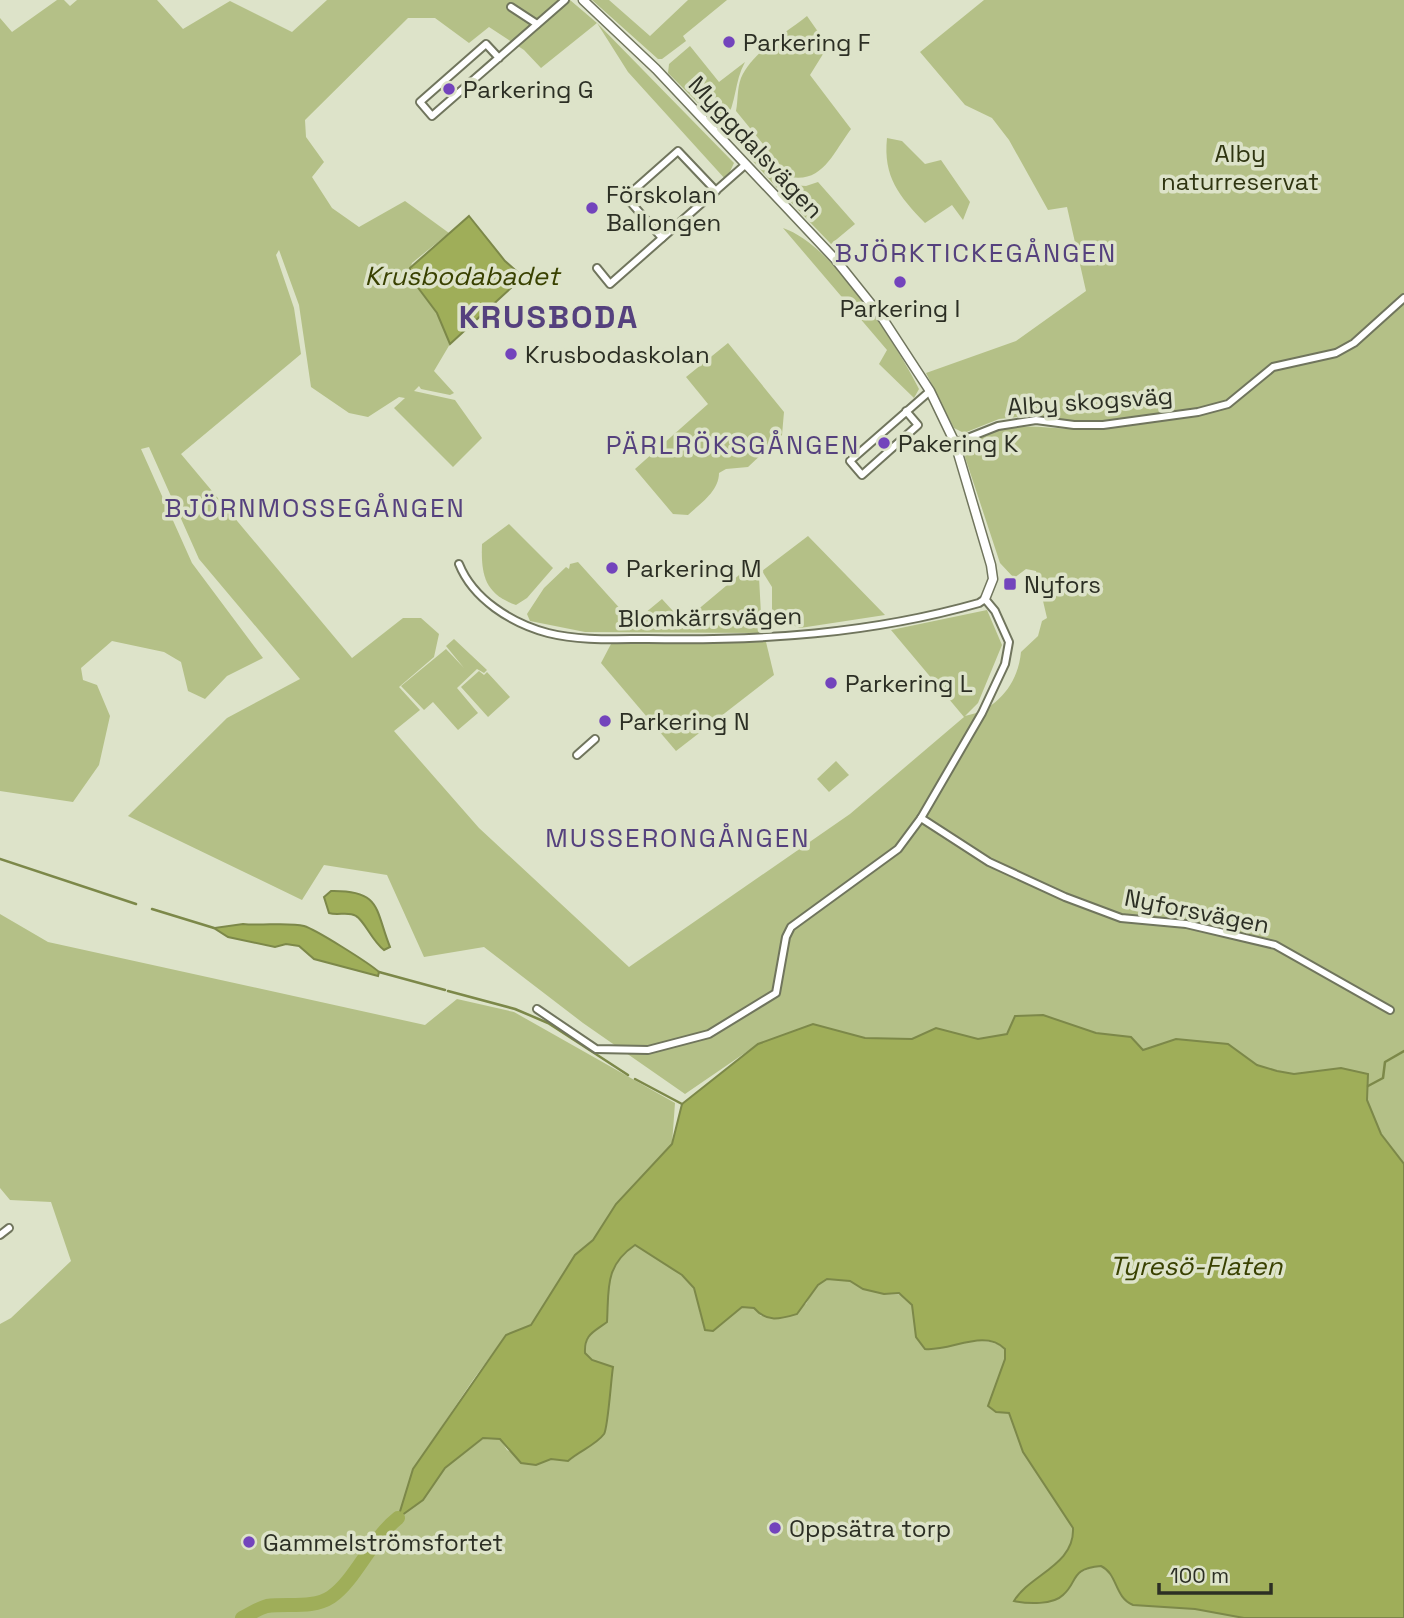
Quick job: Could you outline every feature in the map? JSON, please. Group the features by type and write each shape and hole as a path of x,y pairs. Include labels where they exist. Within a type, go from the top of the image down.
{"street":[{"path":"499,58 486,44 420,102 432,117 565,0"},
{"name":"Myggdalsvägen","path":"583,0 656,69 843,269 883,319 930,391 955,443 991,565 993,579 985,599"},
{"path":"511,7 537,24"},
{"path":"662,238 626,197 678,151 716,191"},
{"path":"597,268 610,284 745,165"},
{"name":"Alby skogsväg","path":"955,443 999,426 1036,420 1074,425 1103,425 1198,412 1228,404 1273,367 1336,353 1354,343 1404,298"},
{"path":"906,411 918,425 862,475 849,461 906,411 930,391"},
{"name":"Blomkärrsvägen","path":"459,564 467,583 502,612 547,633 582,638 793,637 898,624 968,607 985,599"},
{"path":"537,1009 596,1049 648,1050 709,1034 776,993 786,937 791,927 898,849 921,818 1002,674 1009,642 995,611 985,599"},
{"path":"577,755 595,739"},
{"name":"Nyforsvägen","path":"921,818 989,862 1041,887 1121,918 1186,924 1275,945 1390,1010"},
{"path":"0,1235 9,1228"}],"green space":[{"name":"Alby naturreservat","path":"57,0 64,0 70,6 77,0 157,0 183,29 230,1 292,32 327,0 570,0 597,23 541,68 524,50 489,27 469,43 435,18 408,18 305,120 306,137 324,162 312,177 332,208 359,227 405,201 449,233 412,263 409,273 437,313 450,344 434,371 454,393 450,395 421,389 419,386 414,391 455,400 482,438 453,467 394,408 405,398 399,397 368,417 349,413 311,387 299,305 279,250 276,255 294,308 301,354 181,454 352,658 403,618 421,618 439,634 434,657 399,687 420,710 394,731 479,828 629,967 850,814 964,717 891,630 987,610 1002,645 978,703 965,716 996,702 1010,685 1021,652 1038,636 1042,621 1047,618 1036,571 1026,569 1014,578 1000,563 965,457 966,449 979,439 1004,429 1096,429 1121,426 1124,419 1081,423 1037,415 999,419 964,433 954,428 926,373 1016,341 1086,291 1067,207 1048,210 1009,140 992,118 965,105 920,52 984,0 1404,0 1404,1164 1381,1134 1367,1100 1368,1074 1341,1068 1294,1074 1277,1071 1257,1065 1228,1044 1176,1039 1143,1050 1130,1037 1096,1033 1043,1015 1007,1034 978,1039 936,1028 912,1039 865,1038 813,1024 758,1044 685,1094 583,1023 484,947 424,957 387,875 324,865 302,900 128,816 227,718 300,679 199,559 149,447 141,449 192,563 263,658 227,676 205,699 188,691 181,662 164,652 112,641 81,668 83,680 97,685 110,716 99,765 73,802 0,791 0,18 12,32"},
{"path":"592,0 609,0 650,36 688,0 727,0 683,36 686,41 662,59 658,59"},
{"path":"807,16 828,46 810,75 851,129 819,171 801,178 790,177 736,111 738,90 746,69 770,44"},
{"path":"597,23 734,163 726,180 628,72"},
{"path":"690,46 719,82 745,62 725,122 716,115 712,117 668,73 669,64"},
{"path":"887,138 902,141 925,164 941,160 970,202 963,220 952,205 925,223 900,195 890,175 886,152"},
{"path":"752,146 783,177 777,188 744,151"},
{"path":"818,182 855,224 831,244 781,192 791,185 806,186"},
{"path":"783,228 822,253 861,297 919,389 914,398 879,364 887,350"},
{"path":"728,343 784,412 782,435 748,467 726,469 719,473 713,491 688,515 673,514 635,469 708,404 686,377"},
{"path":"509,524 553,568 527,598 516,605 491,589 482,565 482,544"},
{"path":"808,536 885,615 800,628 772,617 772,587 762,571"},
{"path":"578,562 633,623 662,599 683,622 751,565 759,577 762,633 585,632 530,621 527,614 544,588 566,567 569,569 570,564"},
{"path":"454,639 487,670 484,673 477,669 457,688 478,713 458,730 433,702 424,710 401,686 446,649 464,668 446,646"},
{"path":"766,642 774,675 676,751 601,663 611,644"},
{"path":"479,671 484,675 487,672 510,697 488,717 461,687"},
{"path":"836,761 849,775 829,792 817,779"},
{"path":"0,914 48,942 425,1025 457,999 514,1012 675,1103 672,1144 616,1204 593,1240 575,1255 531,1325 506,1335 413,1469 399,1516 423,1500 445,1468 484,1438 500,1439 507,1450 536,1465 551,1459 569,1461 598,1440 613,1367 592,1360 585,1353 588,1335 606,1312 607,1286 611,1274 635,1245 667,1263 689,1282 696,1294 700,1314 713,1331 742,1307 754,1308 761,1316 806,1304 820,1283 827,1279 841,1278 877,1292 906,1297 913,1308 916,1337 939,1349 973,1341 999,1345 1005,1349 1002,1412 1009,1413 1023,1452 1073,1528 1072,1539 1062,1557 1019,1593 1029,1602 1049,1601 1066,1593 1079,1574 1101,1566 1110,1574 1122,1597 1133,1605 1195,1609 1244,1618 0,1618 0,1324 11,1318 71,1261 51,1202 10,1200 0,1188"}],"water":[{"name":"Krusbodabadet","path":"469,216 505,261 523,277 450,344 437,313 410,277 410,268"},
{"path":"331,891 360,894 368,899 378,913 390,947 384,950 356,916 329,913 324,897"},
{"path":"243,924 291,924 310,928 365,961 379,972 378,976 314,959 299,946 286,944 275,947 228,937 214,928"},
{"name":"Tyresö-Flaten","path":"1043,1015 1096,1033 1131,1037 1143,1050 1176,1039 1228,1044 1257,1065 1277,1071 1294,1074 1341,1068 1368,1074 1367,1100 1381,1134 1404,1164 1404,1618 1244,1618 1195,1609 1133,1605 1122,1597 1110,1574 1101,1566 1079,1573 1068,1590 1053,1601 1014,1601 1059,1561 1072,1541 1073,1528 1023,1452 1009,1413 996,1412 988,1406 1005,1359 1005,1349 997,1343 977,1341 925,1349 916,1337 912,1305 899,1293 884,1294 863,1289 850,1281 827,1279 818,1285 797,1314 769,1318 754,1308 742,1307 713,1331 705,1330 694,1288 682,1275 635,1245 625,1253 613,1270 607,1322 591,1334 585,1347 585,1353 592,1360 613,1367 607,1423 601,1438 568,1461 551,1459 536,1465 521,1463 500,1439 483,1438 445,1468 423,1500 398,1518 413,1469 506,1335 531,1325 575,1255 593,1240 616,1204 672,1144 682,1104 758,1044 813,1024 865,1038 912,1039 936,1028 978,1039 1007,1034 1015,1016"}],"waterway":[{"path":"0,859 136,904"},
{"path":"152,909 214,928"},
{"path":"379,972 445,990"},
{"path":"448,991 515,1009 548,1023 628,1075"},
{"path":"1368,1086 1383,1078 1385,1062 1404,1051"},
{"path":"635,1079 682,1104"},
{"path":"242,1618 267,1606 316,1603 331,1597 348,1581 380,1537 398,1518"}],"place":[{"name":"Parkering F","path":"729,42"},
{"name":"Parkering G","path":"449,89"},
{"name":"Förskolan Ballongen","path":"592,208"},
{"name":"Parkering I","path":"900,282"},
{"name":"Krusbodaskolan","path":"511,354"},
{"name":"Pakering K","path":"884,443"},
{"name":"Parkering M","path":"612,568"},
{"name":"Nyfors","path":"1010,584"},
{"name":"Parkering L","path":"831,683"},
{"name":"Parkering N","path":"605,721"},
{"name":"Oppsätra torp","path":"775,1528"},
{"name":"Gammelströmsfortet","path":"249,1542"}],"district":[{"name":"BJÖRKTICKEGÅNGEN","path":"976,253"},
{"name":"KRUSBODA","path":"549,317"},
{"name":"PÄRLRÖKSGÅNGEN","path":"733,445"},
{"name":"BJÖRNMOSSEGÅNGEN","path":"315,508"},
{"name":"MUSSERONGÅNGEN","path":"678,838"}]}
